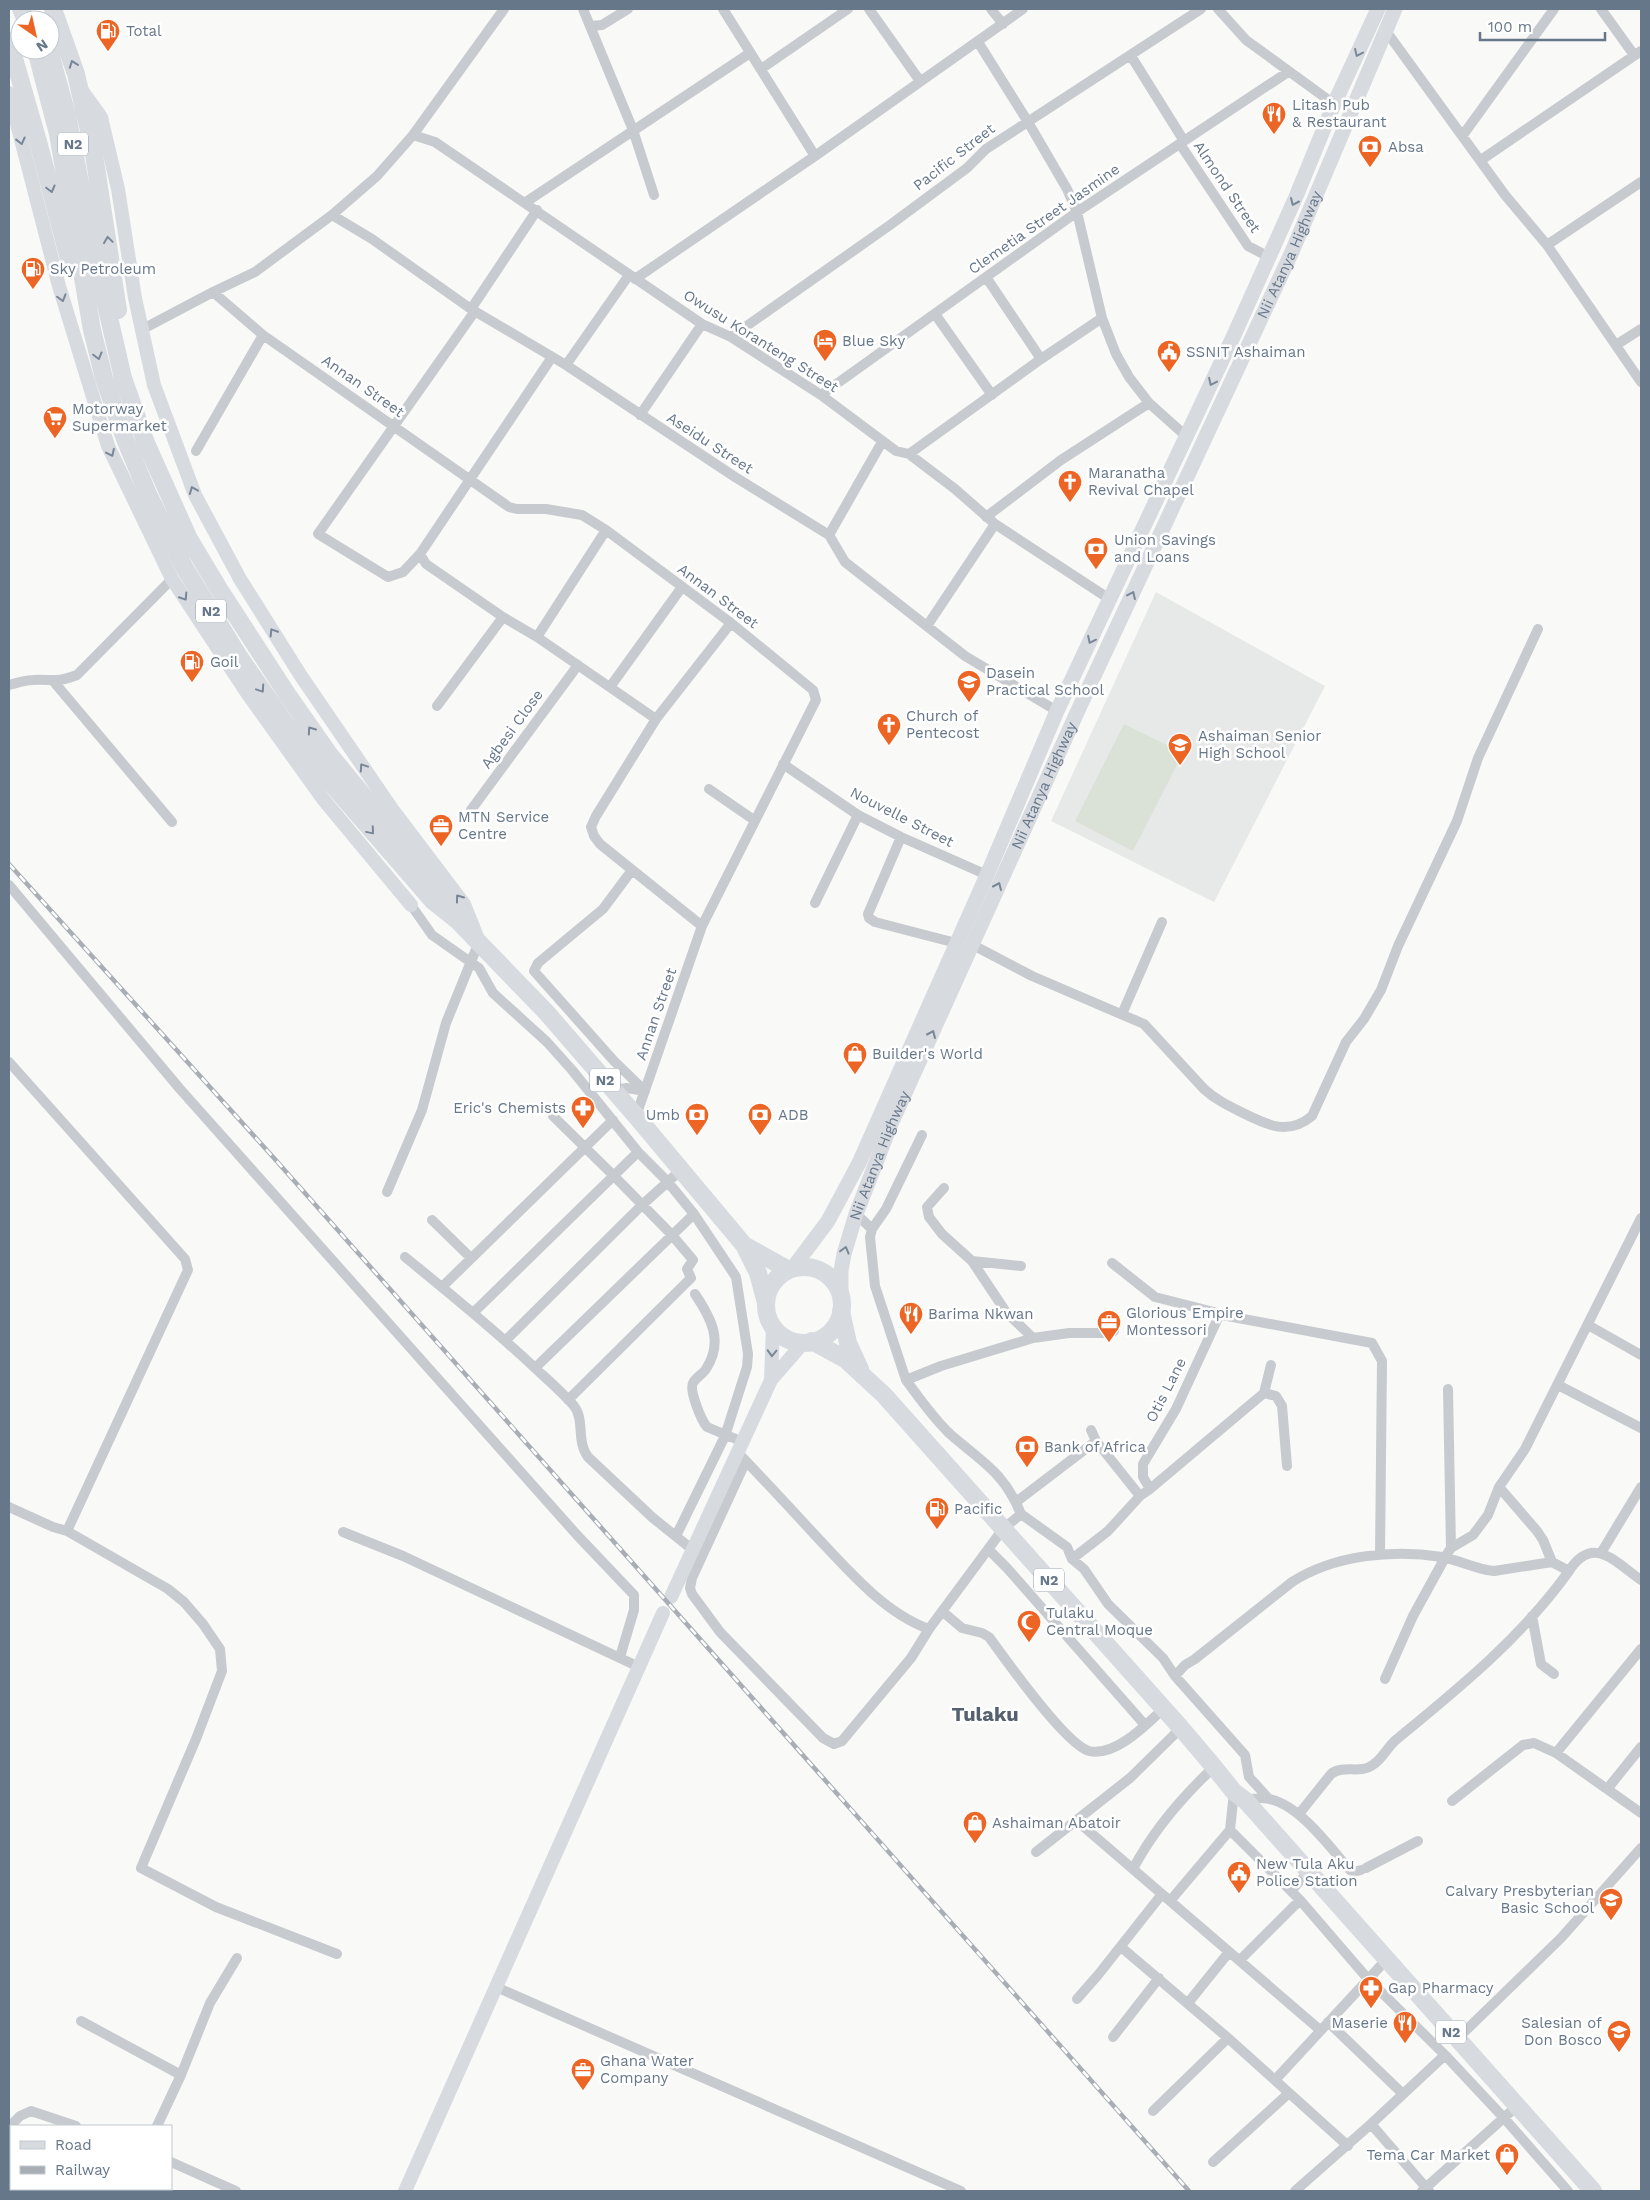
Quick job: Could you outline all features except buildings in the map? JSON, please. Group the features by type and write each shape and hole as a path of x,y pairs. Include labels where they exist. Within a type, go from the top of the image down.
{"highway":[{"path":"53,9 80,86 93,148 121,330 142,416 146,443"},
{"path":"9,41 39,145 81,306 92,330"},
{"name":"N2","path":"39,60 84,239 123,378 146,443 189,538 218,589 329,754 442,890 458,921"},
{"name":"N2","path":"52,60 67,115 84,239 92,330 104,378 125,439 148,494 184,567 238,655 285,723 330,782 433,901 458,921 547,1013 744,1245 758,1273 773,1327 786,1338 808,1342 837,1353 861,1372 942,1458 1240,1796 1240,1810 1253,1827 1293,1866 1308,1872 1593,2191"},
{"name":"N2","path":"744,1245 791,1269 804,1267 817,1269 828,1276 837,1286 848,1343 861,1372"},
{"path":"766,1303 773,1283 791,1269"},
{"path":"808,1342 828,1334 834,1328 841,1305"}],"main road":[{"path":"791,1269 828,1221 859,1163 964,943 987,875 1057,711 1227,351 1273,249 1334,104 1378,9"},
{"name":"Nii Atanya Highway","path":"841,1305 841,1271 856,1214 964,943 1118,626 1244,359 1291,254 1395,9"},
{"path":"1227,351 1244,359"},
{"path":"1103,617 1118,626"}],"street":[{"path":"141,330 255,272 332,215 377,176 412,135 504,9"},
{"path":"583,9 633,130 654,195"},
{"path":"590,26 602,25 628,9"},
{"path":"723,9 815,156"},
{"path":"761,68 848,9"},
{"path":"869,9 920,81"},
{"path":"991,9 1002,24"},
{"path":"566,365 632,277 815,156 1024,9"},
{"name":"Pacific Street","path":"731,337 898,219 967,168 986,149 1201,9"},
{"path":"1463,135 1554,9"},
{"path":"1481,160 1638,53 1601,9"},
{"path":"1220,10 1246,40 1334,104"},
{"path":"1386,31 1505,195 1547,246 1641,382"},
{"path":"978,42 1067,189 1077,212 1102,318 1116,354 1129,377 1149,403 1187,437"},
{"path":"526,202 750,53"},
{"path":"1130,56 1182,142"},
{"name":"Clemetia Street Jasmine","path":"821,395 1077,212 1288,72"},
{"path":"80,86 101,116 118,189 141,330 154,384 195,495 236,570 301,676 376,785 464,904 479,942 470,960 446,1023 422,1110 387,1192"},
{"path":"9,93 65,306 108,446 172,579 247,693 323,799 412,905 432,935 479,968 494,993 547,1042 638,1152 667,1181 694,1214 736,1277 748,1354 747,1367 725,1436 676,1536"},
{"name":"Owusu Koranteng Street","path":"412,135 435,142 526,202 702,324 731,337 821,395 896,452 909,454 955,489 995,524 1110,600"},
{"name":"Almond Street","path":"1182,142 1248,246 1267,256 1273,249"},
{"path":"1547,246 1641,182"},
{"path":"537,210 473,310 318,534 388,577 403,572 420,554 552,357"},
{"name":"Aseidu Street","path":"332,215 372,239 473,310 566,365 640,415 829,535 845,562 980,667 1057,711"},
{"path":"986,277 1041,359"},
{"name":"Annan Street","path":"213,292 263,335 509,506 517,509 546,509 582,515 606,530 731,623 810,686 816,696 816,700 702,926 636,1116"},
{"path":"935,314 992,395"},
{"path":"909,454 1041,359 1102,318"},
{"path":"640,415 702,324"},
{"path":"1616,345 1641,329"},
{"path":"196,451 263,335"},
{"path":"986,517 1061,460 1149,403"},
{"path":"829,535 882,442"},
{"path":"927,626 995,524"},
{"path":"537,637 606,530"},
{"path":"420,554 426,564 656,719"},
{"path":"9,685 33,680 54,682 77,675 172,579"},
{"path":"610,687 682,588"},
{"path":"437,706 503,617"},
{"path":"702,926 600,844 594,836 591,827 656,719 731,623"},
{"path":"901,837 868,914 868,918 875,922 964,943 1032,976 1122,1014 1149,1027 1214,1098 1269,1126 1289,1127 1302,1124 1312,1116 1346,1042 1364,1019 1381,990 1398,946 1457,822 1478,758 1538,629"},
{"name":"Agbesi Close","path":"472,810 578,665"},
{"path":"54,682 172,822"},
{"name":"Nouvelle Street","path":"783,764 858,815 901,837 987,875"},
{"path":"709,789 754,820"},
{"path":"816,903 858,815"},
{"path":"632,870 603,909 538,963 534,971 614,1061 646,1091"},
{"path":"9,885 180,1090 570,1528 634,1595 634,1610 620,1657"},
{"path":"1122,1014 1162,922"},
{"path":"9,1062 178,1250 185,1259 188,1270 67,1531"},
{"path":"613,1090 627,1088 646,1091"},
{"path":"553,1116 586,1146 672,1235 692,1259 687,1269 691,1278 568,1400"},
{"path":"442,1287 613,1120"},
{"path":"922,1135 886,1209 872,1229 870,1236 875,1286 906,1380 930,1413 950,1433 991,1467 1004,1481 1021,1514 1067,1547 1072,1559 1084,1569 1108,1604 1163,1658 1175,1676 1245,1755 1249,1777 1268,1798"},
{"path":"473,1313 638,1152"},
{"path":"506,1340 642,1205 681,1170"},
{"path":"944,1188 926,1207 929,1217 942,1234 972,1261 1006,1312 1033,1338"},
{"path":"535,1368 694,1214"},
{"path":"856,1214 872,1229"},
{"path":"1385,1679 1413,1616 1444,1558 1451,1548 1467,1540 1480,1527 1488,1515 1499,1487 1525,1449 1641,1218"},
{"path":"432,1220 471,1258"},
{"path":"405,1257 506,1340 568,1400 579,1414 582,1450 653,1518 693,1550"},
{"path":"972,1261 1021,1266"},
{"path":"1112,1263 1154,1297 1217,1314 1372,1343 1382,1361 1380,1555"},
{"path":"695,1294 712,1319 715,1340 712,1358 705,1371 693,1382 691,1389 706,1427 725,1436 742,1452 860,1584 919,1626 929,1629"},
{"name":"Otis Lane","path":"1150,1489 1143,1477 1143,1464 1176,1410 1218,1318 1217,1314"},
{"path":"1588,1325 1641,1355"},
{"path":"773,1327 771,1380 692,1578 690,1588 692,1594 720,1632 823,1738 834,1744 842,1741 911,1658 929,1629 1003,1529 1021,1514"},
{"path":"906,1380 941,1366 1033,1338 1069,1332 1104,1333 1114,1331"},
{"path":"771,1380 808,1342"},
{"path":"1072,1559 1108,1531 1140,1496 1264,1393 1271,1365"},
{"path":"1558,1386 1641,1428"},
{"path":"1448,1389 1451,1548"},
{"path":"1264,1393 1276,1396 1282,1406 1287,1466"},
{"path":"1091,1430 1096,1441 1140,1496"},
{"path":"1016,1502 1096,1441"},
{"path":"671,1597 742,1452"},
{"path":"1499,1487 1537,1531 1552,1562"},
{"path":"1601,1553 1641,1487"},
{"path":"9,1507 53,1527 67,1531 168,1589 184,1602 203,1624 220,1649 222,1671 196,1739 141,1868 216,1907 337,1954"},
{"path":"343,1532 402,1556 639,1666"},
{"path":"988,1549 1014,1575 1145,1725"},
{"path":"1300,1814 1336,1770 1360,1770 1373,1766 1392,1742 1458,1689 1532,1616 1579,1558 1592,1551 1601,1553 1641,1580"},
{"path":"1175,1676 1185,1665 1306,1573 1340,1562 1380,1555 1444,1558 1494,1571 1552,1562 1569,1571"},
{"path":"943,1612 962,1628 982,1633 989,1637 1050,1716 1082,1748 1090,1751 1114,1747 1125,1742 1163,1709"},
{"path":"404,2191 664,1613"},
{"path":"1532,1616 1541,1664 1554,1674"},
{"path":"1556,1753 1641,1649"},
{"path":"1036,1852 1130,1778 1181,1728"},
{"path":"1452,1800 1523,1745 1534,1743 1556,1753 1641,1812"},
{"path":"1608,1788 1641,1748"},
{"path":"1133,1869 1171,1811 1214,1766"},
{"path":"1077,1999 1166,1897 1230,1830 1240,1796 1268,1798 1283,1803 1300,1814 1353,1872 1364,1869 1418,1842"},
{"path":"1077,1821 1320,2030"},
{"path":"1230,1830 1291,1890 1368,1980 1445,2055 1568,2191"},
{"path":"1458,2039 1554,1945 1641,1848"},
{"path":"1291,1890 1308,1872"},
{"path":"1240,1960 1300,1900"},
{"path":"1121,1947 1228,2038 1348,2146"},
{"path":"1188,2003 1229,1952"},
{"path":"157,2125 181,2075 210,2003 238,1958"},
{"path":"1275,2080 1386,1960"},
{"path":"1112,2037 1159,1978"},
{"path":"496,1987 960,2191"},
{"path":"81,2021 181,2075"},
{"path":"1328,2022 1403,2094"},
{"path":"1153,2111 1228,2038"},
{"path":"1295,2191 1348,2146 1445,2055"},
{"path":"1213,2162 1288,2093"},
{"path":"1371,2124 1425,2190 1517,2106"},
{"path":"11,2125 20,2116 31,2111 73,2125"},
{"path":"172,2162 236,2191"}],"shaded area":[{"name":"Ashaiman Senior High School","path":"1156,592 1325,686 1214,902 1051,821"},
{"path":"1124,724 1183,753 1133,851 1075,821"}],"railway":[{"path":"9,864 273,1157 1189,2191"}],"place":[{"name":"Total","path":"108,52"},
{"name":"Litash Pub & Restaurant","path":"1274,135"},
{"name":"Absa","path":"1370,168"},
{"name":"Sky Petroleum","path":"33,290"},
{"name":"Blue Sky","path":"825,362"},
{"name":"SSNIT Ashaiman","path":"1169,373"},
{"name":"Motorway Supermarket","path":"55,439"},
{"name":"Maranatha Revival Chapel","path":"1070,503"},
{"name":"Union Savings and Loans","path":"1096,570"},
{"name":"Goil","path":"192,683"},
{"name":"Dasein Practical School","path":"969,703"},
{"name":"Church of Pentecost","path":"889,746"},
{"name":"Ashaiman Senior High School","path":"1180,766"},
{"name":"MTN Service Centre","path":"441,847"},
{"name":"Builder's World","path":"855,1075"},
{"name":"Eric's Chemists","path":"583,1129"},
{"name":"Umb","path":"697,1136"},
{"name":"ADB","path":"760,1136"},
{"name":"Barima Nkwan","path":"911,1335"},
{"name":"Glorious Empire Montessori","path":"1109,1343"},
{"name":"Bank of Africa","path":"1027,1468"},
{"name":"Pacific","path":"937,1530"},
{"name":"Tulaku Central Moque","path":"1029,1643"},
{"name":"Ashaiman Abatoir","path":"975,1844"},
{"name":"New Tula Aku Police Station","path":"1239,1894"},
{"name":"Calvary Presbyterian Basic School","path":"1611,1921"},
{"name":"Gap Pharmacy","path":"1371,2009"},
{"name":"Maserie","path":"1405,2044"},
{"name":"Salesian of Don Bosco","path":"1619,2053"},
{"name":"Ghana Water Company","path":"583,2091"},
{"name":"Tema Car Market","path":"1507,2176"}],"district":[{"name":"Tulaku","path":"985,1714"}]}
